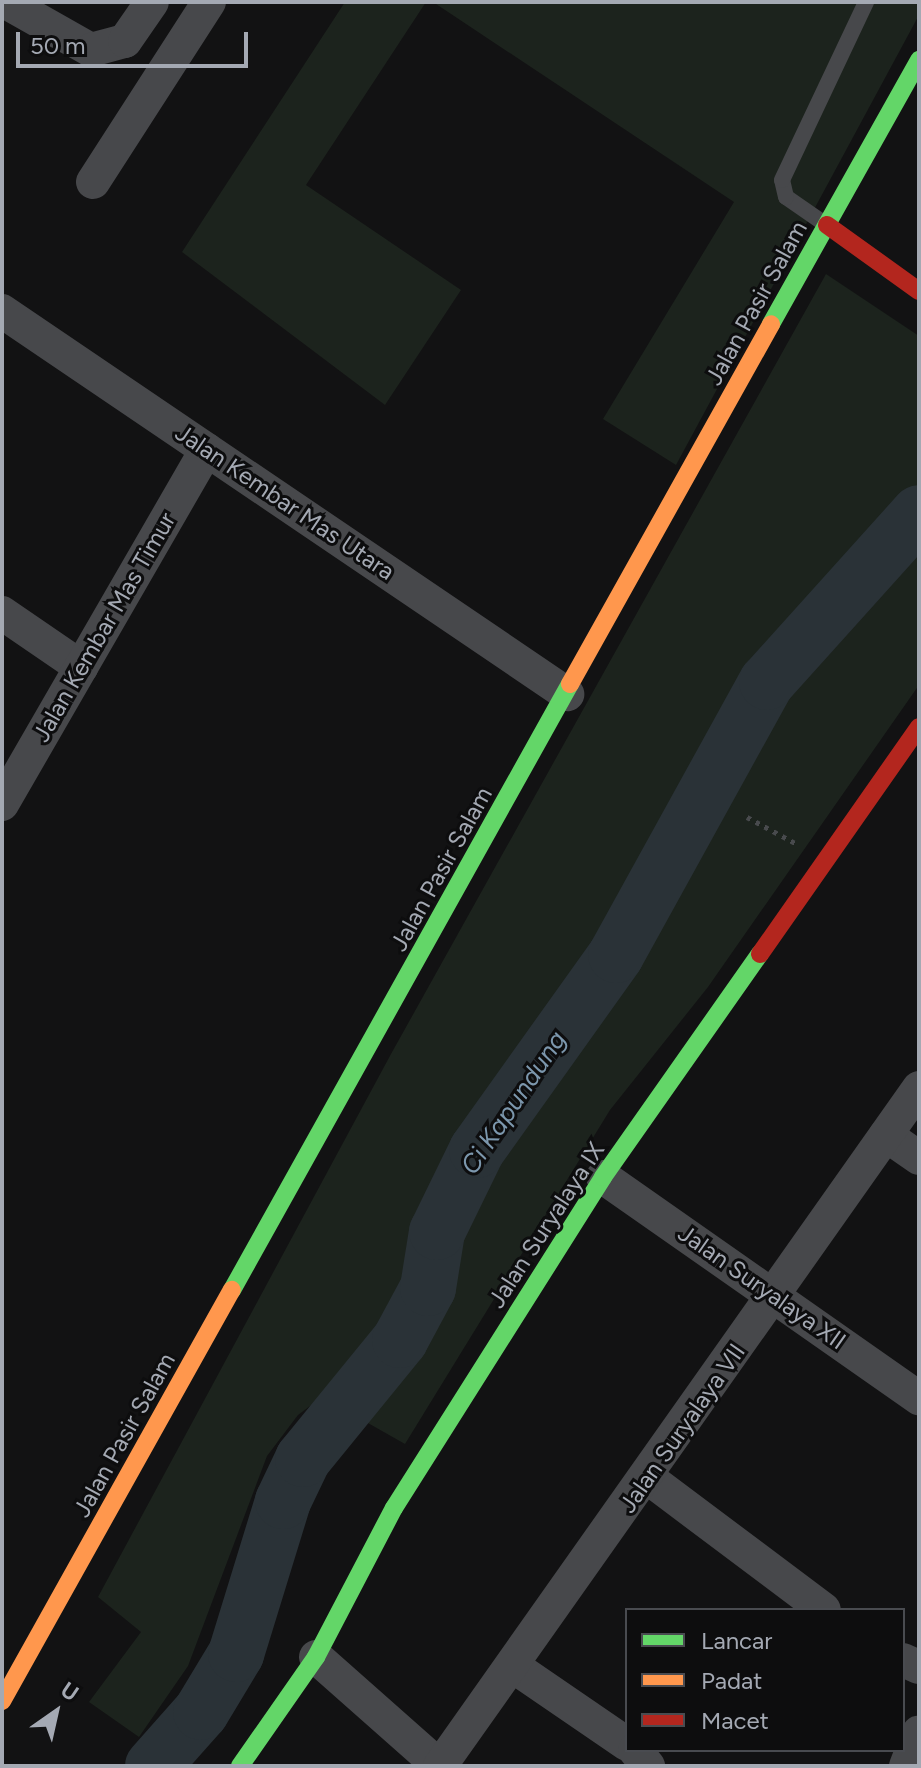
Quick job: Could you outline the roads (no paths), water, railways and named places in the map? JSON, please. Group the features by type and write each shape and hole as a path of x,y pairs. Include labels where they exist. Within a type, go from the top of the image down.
{"street":[{"path":"6,2 91,50 125,41 152,2"},
{"path":"93,182 209,2"},
{"name":"Jalan Pasir Salam","path":"2,1701 919,60"},
{"path":"827,225 919,291"},
{"name":"Jalan Kembar Mas Utara","path":"2,311 567,694"},
{"name":"Jalan Kembar Mas Timur","path":"2,804 206,450"},
{"path":"2,613 81,667"},
{"name":"Jalan Suryalaya IX","path":"240,1766 316,1657 394,1508 603,1177 919,727"},
{"name":"Jalan Suryalaya VII","path":"440,1766 777,1295 919,1088"},
{"path":"886,1135 919,1158"},
{"name":"Jalan Suryalaya XII","path":"603,1177 777,1295 919,1398"},
{"path":"647,1477 821,1608"},
{"path":"316,1657 440,1766"},
{"path":"513,1666 625,1743"},
{"path":"906,1766 919,1732"}],"lane":[{"path":"827,225 786,197 782,180 866,2"}],"waterway":[{"name":"Ci Kapundung","path":"153,1766 201,1712 236,1654 283,1501 303,1459 400,1340 428,1288 437,1232 477,1150 616,955 767,682 919,513"}]}
